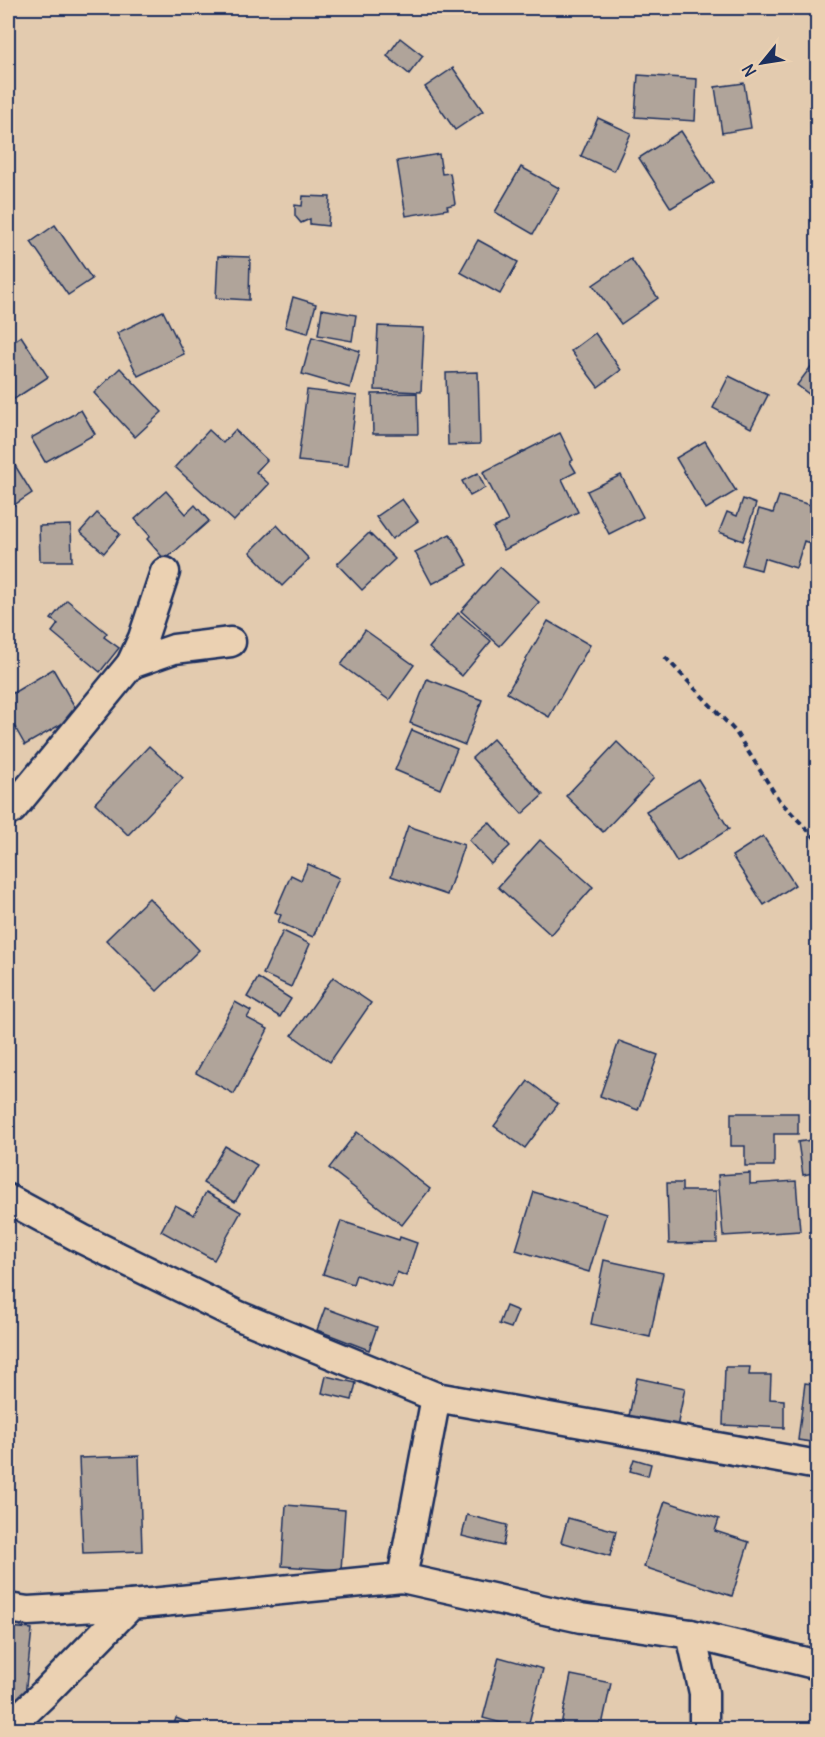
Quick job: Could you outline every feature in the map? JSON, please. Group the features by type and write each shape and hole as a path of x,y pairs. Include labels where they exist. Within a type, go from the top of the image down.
{"street":[{"path":"8,811 34,783 131,664 143,638 165,572"},
{"path":"131,664 174,649 231,642"},
{"path":"8,1199 82,1239 239,1316 436,1397 818,1465"},
{"path":"402,1578 436,1397"},
{"path":"8,1608 28,1611 131,1605 402,1578 581,1618 692,1634 818,1665"},
{"path":"8,1724 46,1692 131,1605"},
{"path":"692,1634 704,1693 704,1730"}],"path":[{"path":"665,657 735,731 779,800 818,842"}],"building":[{"path":"400,38 423,56 409,74 387,56"},
{"path":"453,68 483,111 455,130 425,87"},
{"path":"638,75 697,79 695,121 635,117"},
{"path":"744,83 751,128 722,133 715,87"},
{"path":"598,118 631,133 614,171 581,156"},
{"path":"681,131 714,182 671,208 639,158"},
{"path":"439,154 442,174 450,173 455,204 447,206 448,209 406,216 397,161"},
{"path":"521,167 559,188 533,234 495,212"},
{"path":"303,196 330,197 328,226 310,224 310,219 301,223 295,216 295,205 302,206"},
{"path":"55,225 92,279 68,295 31,242"},
{"path":"478,240 518,262 500,294 460,272"},
{"path":"218,256 250,257 249,300 216,298"},
{"path":"631,259 658,298 621,324 593,285"},
{"path":"293,297 316,304 308,333 285,327"},
{"path":"322,309 356,315 352,341 318,335"},
{"path":"163,311 184,354 138,376 117,333"},
{"path":"378,326 424,328 421,392 375,390"},
{"path":"595,333 621,370 598,387 571,351"},
{"path":"21,336 48,377 8,403 8,345"},
{"path":"312,337 360,351 350,388 302,374"},
{"path":"816,360 818,361 818,401 797,385"},
{"path":"120,368 162,412 135,437 94,393"},
{"path":"478,372 480,444 448,445 446,373"},
{"path":"729,376 768,395 751,428 713,408"},
{"path":"307,390 357,396 348,466 298,461"},
{"path":"417,393 418,434 373,434 372,394"},
{"path":"81,410 95,434 45,462 31,438"},
{"path":"209,430 223,443 235,430 267,460 256,472 269,484 234,521 175,467"},
{"path":"560,433 576,472 562,479 578,512 504,550 493,528 508,521 483,472"},
{"path":"705,441 736,491 706,509 676,458"},
{"path":"8,454 32,493 8,509"},
{"path":"478,473 485,488 470,496 462,481"},
{"path":"621,475 643,517 609,534 587,491"},
{"path":"166,491 186,514 195,505 209,521 165,560 147,539 150,536 135,519"},
{"path":"779,496 818,507 818,536 815,545 804,541 796,568 764,558 761,570 742,565 759,509 773,513"},
{"path":"402,499 418,521 392,539 376,517"},
{"path":"743,499 756,504 743,541 719,532 727,512 737,516"},
{"path":"97,513 120,534 104,553 80,532"},
{"path":"71,525 72,561 40,561 39,526"},
{"path":"277,525 309,559 282,586 250,552"},
{"path":"369,533 395,559 362,590 337,564"},
{"path":"450,534 468,565 432,584 415,552"},
{"path":"500,567 539,602 500,646 461,611"},
{"path":"67,600 107,633 104,637 119,648 100,672 52,632 58,624 51,619"},
{"path":"458,613 491,641 462,676 429,648"},
{"path":"548,621 590,645 549,717 507,693"},
{"path":"365,630 414,665 389,700 341,665"},
{"path":"53,669 79,714 25,745 8,715 8,696"},
{"path":"427,679 482,700 465,745 410,723"},
{"path":"412,730 457,749 440,789 395,770"},
{"path":"493,739 543,795 522,814 472,758"},
{"path":"617,742 654,778 603,832 566,796"},
{"path":"149,746 183,778 128,835 95,803"},
{"path":"698,779 729,829 677,862 646,811"},
{"path":"489,822 510,846 491,864 469,840"},
{"path":"408,826 464,845 447,895 391,876"},
{"path":"763,836 795,885 764,905 732,856"},
{"path":"540,840 593,887 551,935 498,887"},
{"path":"308,864 339,878 313,937 278,922 281,915 275,912 291,875 301,880"},
{"path":"149,898 199,950 157,991 106,940"},
{"path":"283,931 310,944 291,987 263,974"},
{"path":"333,977 371,1003 330,1062 292,1035"},
{"path":"258,978 291,999 280,1017 247,997"},
{"path":"235,1002 251,1011 247,1018 268,1029 234,1094 196,1073"},
{"path":"619,1041 658,1055 638,1110 600,1096"},
{"path":"528,1081 558,1104 525,1148 494,1126"},
{"path":"731,1113 798,1113 798,1134 774,1134 774,1166 745,1166 745,1146 731,1146"},
{"path":"357,1132 430,1189 402,1225 329,1168"},
{"path":"818,1139 818,1172 803,1175 798,1142"},
{"path":"225,1146 257,1165 235,1202 203,1183"},
{"path":"750,1173 750,1184 796,1181 800,1231 723,1236 718,1175"},
{"path":"667,1183 682,1183 682,1191 716,1191 717,1243 669,1244"},
{"path":"206,1192 241,1212 214,1260 161,1231 175,1205 194,1215"},
{"path":"534,1192 606,1214 589,1272 516,1250"},
{"path":"341,1221 399,1240 400,1237 417,1243 406,1276 397,1272 392,1287 356,1275 353,1284 323,1274"},
{"path":"604,1260 663,1273 650,1337 591,1324"},
{"path":"506,1306 518,1311 511,1328 499,1324"},
{"path":"325,1308 377,1327 369,1350 317,1330"},
{"path":"725,1367 750,1367 749,1375 771,1375 770,1399 784,1400 784,1428 723,1425"},
{"path":"326,1376 356,1383 352,1400 322,1393"},
{"path":"637,1378 685,1388 677,1427 629,1416"},
{"path":"805,1383 818,1385 818,1443 798,1440"},
{"path":"139,1456 142,1551 83,1553 79,1458"},
{"path":"634,1459 651,1464 648,1476 630,1471"},
{"path":"665,1501 719,1519 715,1531 749,1542 732,1596 644,1567"},
{"path":"286,1505 345,1510 341,1570 282,1566"},
{"path":"467,1515 507,1525 503,1546 462,1536"},
{"path":"568,1518 616,1531 610,1556 561,1542"},
{"path":"8,1627 32,1629 24,1705 8,1703"},
{"path":"499,1657 543,1669 527,1730 483,1718"},
{"path":"571,1675 611,1683 601,1730 560,1730"},
{"path":"176,1718 205,1730 172,1730"}]}
